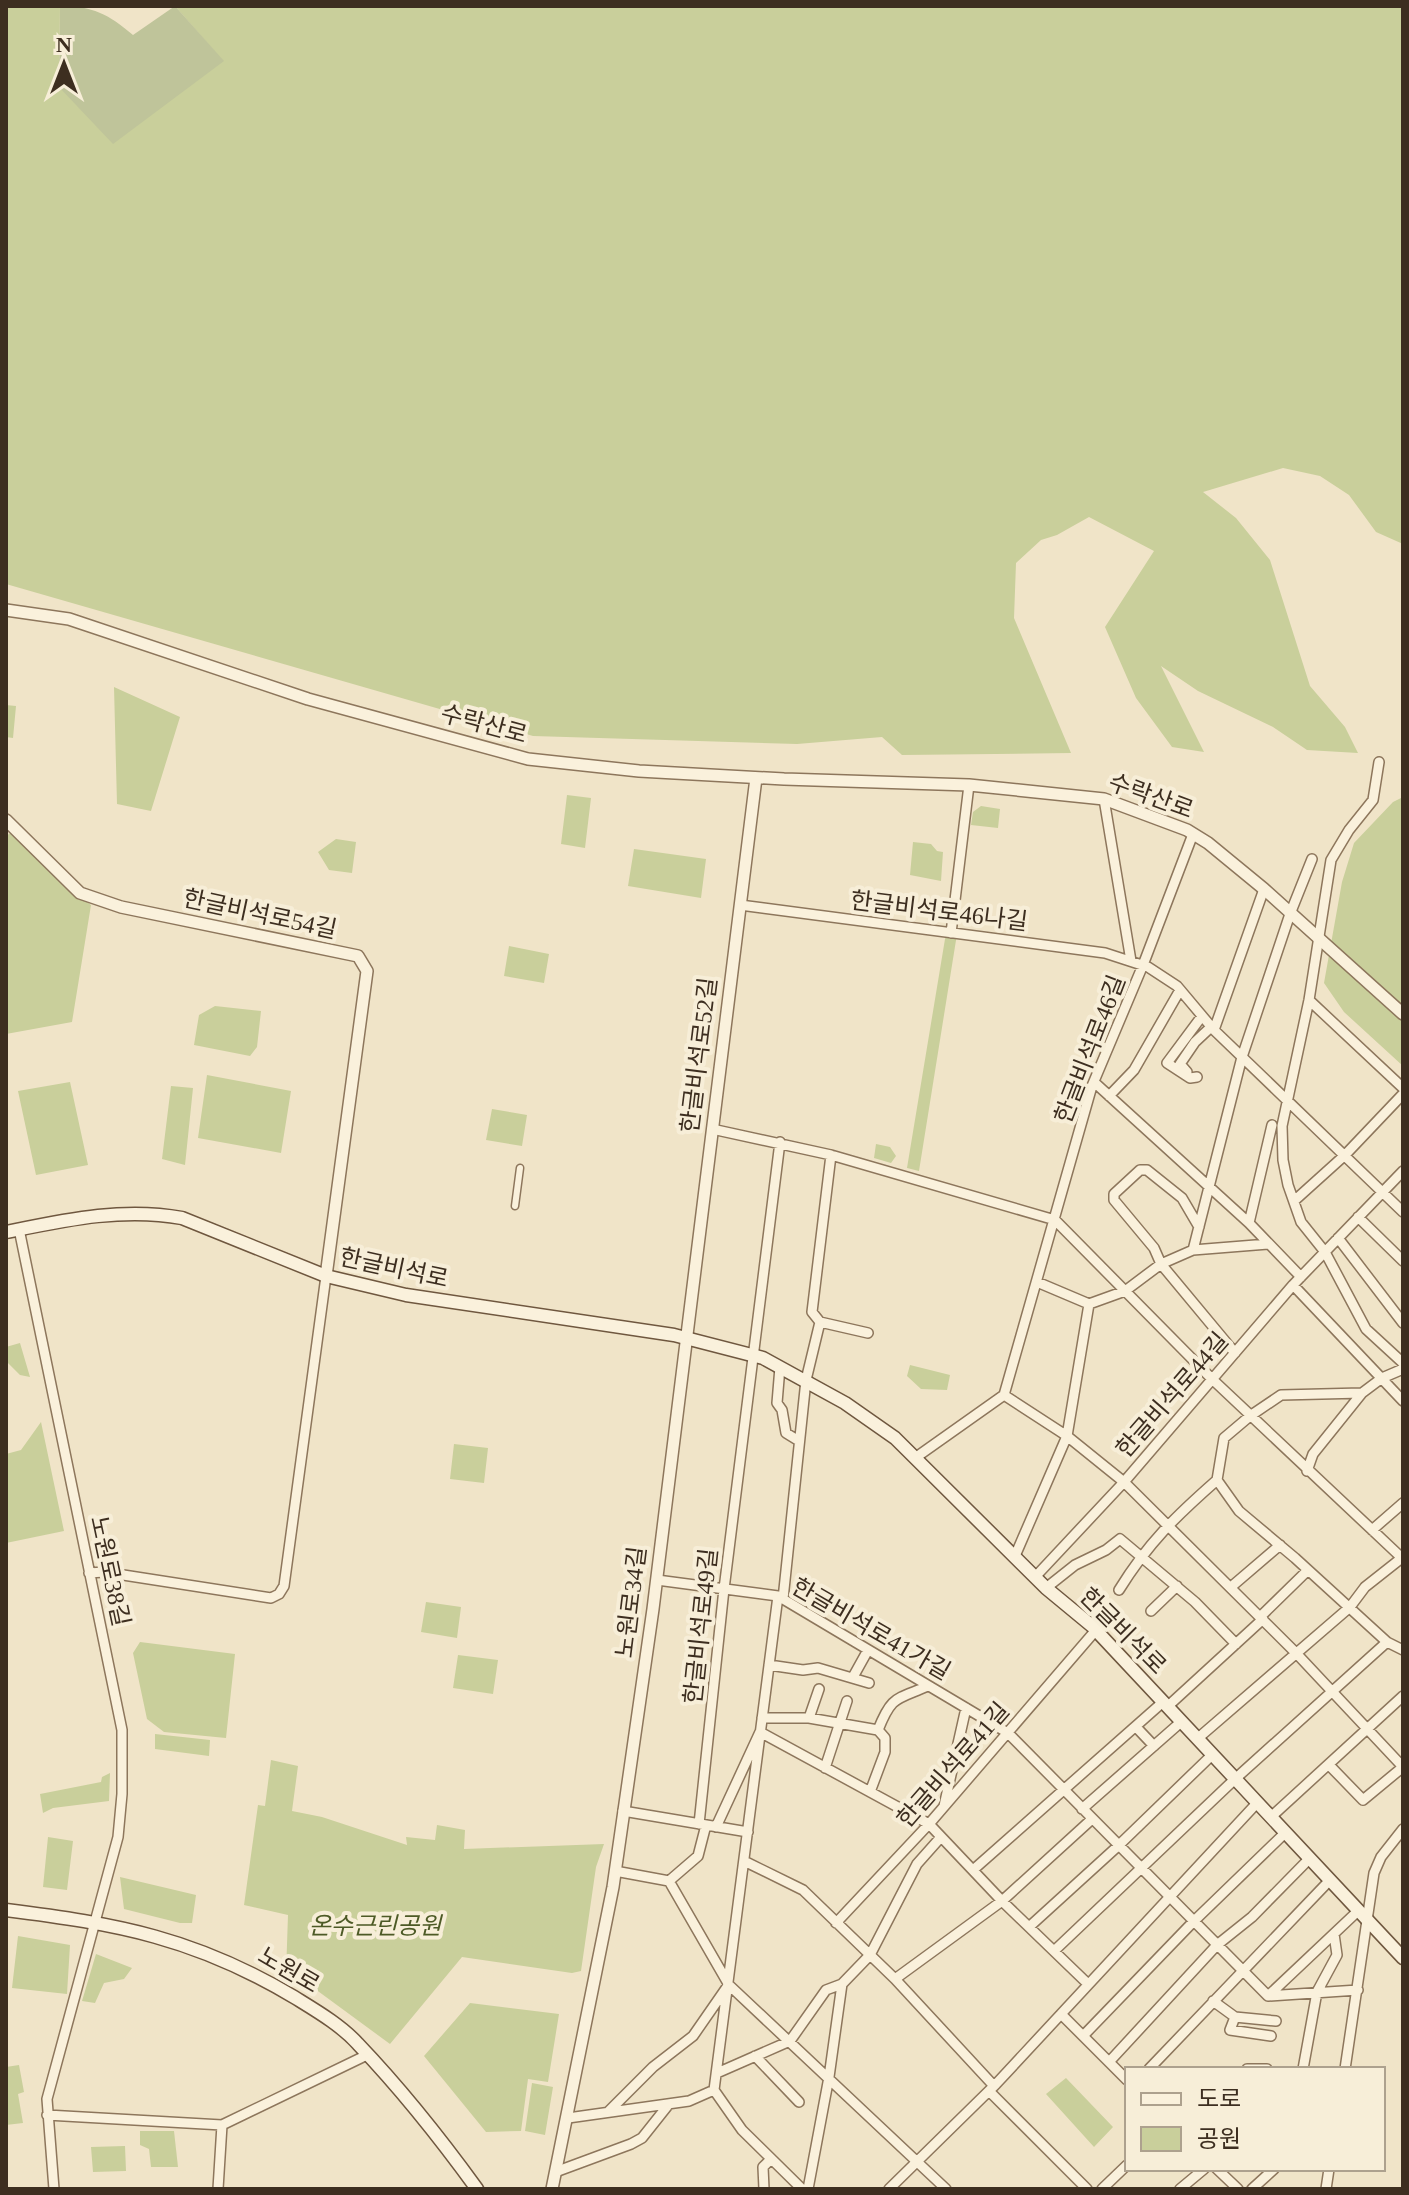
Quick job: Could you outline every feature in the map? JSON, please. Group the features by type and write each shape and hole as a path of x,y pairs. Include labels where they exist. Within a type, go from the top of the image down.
{"main road":[{"name":"한글비석로","path":"13,1231 118,1213 157,1213 215,1229 326,1276 406,1295 687,1337 753,1355 806,1380 859,1411 895,1438 1046,1588 1096,1630 1403,1958"},
{"name":"노원로","path":"6,1910 96,1922 191,1946 253,1973 311,2007 357,2042 433,2128 477,2189"}],"street":[{"name":"수락산로","path":"6,610 69,619 308,699 528,759 639,771 756,778 969,785 1104,799 1193,834 1264,889 1403,1014"},
{"path":"1379,762 1373,800 1349,830 1331,860 1309,1000 1282,1126 1283,1160 1301,1222 1325,1252 1366,1329 1403,1363"},
{"name":"한글비석로52길","path":"687,1337 756,778"},
{"path":"951,933 969,785"},
{"path":"1104,799 1131,961"},
{"name":"한글비석로54길","path":"6,820 80,893 121,907 358,956 367,971 326,1276"},
{"name":"한글비석로46길","path":"1004,1395 1094,1082 1193,834"},
{"path":"1193,1250 1242,1057 1290,914 1312,859"},
{"path":"1202,1016 1167,1063 1190,1078 1197,1077 1180,1064 1195,1042 1212,1029 1264,889"},
{"name":"한글비석로46나길","path":"740,905 1105,953 1143,965 1180,990 1212,1029 1403,1212"},
{"path":"1109,1096 1134,1070 1180,990"},
{"path":"1294,1201 1345,1155 1403,1091 1309,1000"},
{"path":"1094,1082 1249,1223 1301,1277"},
{"path":"1249,1223 1272,1125"},
{"path":"712,1129 831,1155 1055,1220 1250,1416 1403,1558 1365,1587 1350,1607 1197,1739"},
{"name":"한글비석로49길","path":"707,1826 724,1589 780,1142"},
{"path":"831,1155 812,1312 820,1322 868,1333"},
{"path":"515,1206 520,1168"},
{"path":"1199,1227 1187,1206 1147,1170 1134,1174 1114,1194 1114,1200 1154,1248 1161,1264 1235,1353"},
{"name":"한글비석로44길","path":"1036,1576 1124,1482 1293,1285 1403,1171"},
{"path":"1358,1217 1403,1261"},
{"name":"노원로38길","path":"13,1231 122,1730 118,1837 47,2099 54,2189"},
{"path":"1338,1238 1403,1323"},
{"path":"1037,1282 1089,1304 1125,1291 1161,1264 1193,1250 1268,1244"},
{"path":"89,1573 104,1572 271,1598 279,1594 284,1586 326,1276"},
{"path":"1293,1285 1403,1401"},
{"path":"1015,1556 1067,1436 1089,1304"},
{"path":"820,1322 806,1380 714,2090 742,2130 805,2189 829,2077 842,1984"},
{"name":"노원로34길","path":"552,2189 615,1871 657,1580 687,1337"},
{"path":"780,1367 777,1403 782,1410 786,1433 799,1441"},
{"path":"1307,1471 1313,1454 1362,1393 1382,1378 1403,1369"},
{"path":"1362,1393 1281,1395 1224,1438 1217,1480 1239,1511 1387,1642 1403,1650"},
{"path":"915,1458 1004,1395 1067,1436 1124,1482 1168,1524 1403,1767 1363,1800 1329,1765"},
{"name":"한글비석로","path":"1119,1590 1140,1555 1168,1524 1217,1480"},
{"path":"1372,1530 1403,1503"},
{"name":"한글비석로","path":"1046,1588 1075,1565 1106,1550 1120,1539 1177,1586 1236,1644"},
{"path":"1231,1587 1280,1545"},
{"name":"한글비석로","path":"1165,1704 1236,1644 1308,1570"},
{"name":"한글비석로41가길","path":"657,1580 780,1598 1008,1733 1268,1996"},
{"name":"한글비석로","path":"1151,1611 1177,1586"},
{"name":"한글비석로41길","path":"836,1923 929,1824 1096,1630"},
{"path":"1054,1951 1235,1779 1387,1642"},
{"path":"853,1677 868,1650"},
{"path":"769,1665 803,1670 818,1668 869,1683"},
{"path":"878,1730 893,1701 903,1694 928,1686"},
{"path":"809,1718 819,1689"},
{"path":"1271,1817 1403,1696"},
{"path":"825,1768 847,1701"},
{"path":"973,1870 1165,1704"},
{"path":"943,1808 966,1708"},
{"path":"762,1718 809,1718 878,1730 885,1738 885,1752 870,1792"},
{"path":"1082,1809 1181,1722"},
{"path":"1136,1727 1154,1746"},
{"path":"669,1881 698,1856 707,1826 760,1732"},
{"path":"760,1732 929,1824 1002,1901 1088,1984"},
{"path":"1029,1927 1212,1755"},
{"path":"889,2189 991,2089 1257,1803"},
{"path":"623,1811 748,1832"},
{"path":"895,1979 1002,1901 1092,1819"},
{"path":"1345,2067 1358,1990 1364,1915 1374,1873 1381,1857 1403,1829"},
{"path":"1083,2036 1193,1922 1286,1832"},
{"path":"717,2073 790,2041 826,1990 842,1984 870,1955 917,1864 941,1837"},
{"path":"904,1851 917,1864"},
{"path":"1109,2062 1217,1945 1252,1917 1310,1858"},
{"path":"744,1861 803,1890 895,1979 991,2089 1087,2189"},
{"path":"615,1871 669,1881 729,1985 946,2189"},
{"path":"1151,2067 1330,1880"},
{"path":"1268,1996 1334,1934 1364,1915"},
{"path":"1303,2067 1317,1992 1337,1955 1334,1934"},
{"path":"608,2112 653,2067 693,2036 729,1985"},
{"path":"1268,1996 1358,1990"},
{"path":"1213,2001 1235,2017 1276,2021"},
{"path":"1061,2014 1125,2078"},
{"path":"1235,2017 1230,2030 1271,2036"},
{"path":"47,2115 222,2125 367,2055"},
{"path":"755,2056 799,2102"},
{"path":"568,2118 689,2101 714,2090"},
{"path":"558,2171 642,2138 669,2104"},
{"path":"218,2189 222,2125"},
{"path":"764,2189 763,2167 771,2159"},
{"path":"1102,2189 1125,2167"},
{"path":"1180,2189 1202,2171"},
{"path":"1219,2171 1238,2189"},
{"path":"1252,2189 1272,2171"}],"green space":[{"path":"6,6 60,6 59,87 223,61 175,6 1403,6 1403,544 1376,532 1349,495 1320,476 1283,468 1203,492 1236,518 1270,560 1310,686 1345,727 1358,753 1307,750 1273,727 1198,691 1161,666 1204,752 1172,747 1136,698 1105,627 1154,551 1089,517 1057,535 1041,540 1016,563 1014,618 1071,753 902,755 882,737 797,744 533,736 6,584"},
{"path":"60,6 100,13 133,35 175,6 224,61 113,144 59,87"},
{"path":"114,687 180,717 151,811 117,804"},
{"path":"6,705 16,706 13,738 6,737"},
{"path":"567,795 591,798 585,848 561,844"},
{"path":"1403,797 1403,1066 1344,1012 1324,983 1342,882 1354,843 1393,802"},
{"path":"981,806 1000,809 998,828 971,825 973,812"},
{"path":"12,832 67,887 91,905 72,1022 6,1034 6,836"},
{"path":"336,839 356,842 352,873 329,870 318,852"},
{"path":"913,842 931,844 937,851 943,852 941,881 910,875"},
{"path":"634,849 706,859 701,898 628,886"},
{"path":"946,933 957,934 919,1171 907,1168"},
{"path":"509,946 549,954 544,983 504,976"},
{"path":"215,1006 261,1011 257,1047 250,1056 194,1045 199,1015"},
{"path":"207,1075 291,1091 281,1153 198,1138"},
{"path":"70,1082 88,1165 36,1175 18,1091"},
{"path":"171,1086 193,1088 185,1165 162,1159"},
{"path":"492,1109 527,1115 522,1146 486,1140"},
{"path":"876,1144 890,1147 896,1156 891,1163 874,1158"},
{"path":"20,1343 30,1377 20,1375 6,1361 6,1347"},
{"path":"910,1365 950,1375 947,1390 921,1389 907,1376"},
{"path":"41,1422 64,1531 6,1543 6,1454 21,1450"},
{"path":"454,1444 488,1448 484,1483 450,1479"},
{"path":"426,1602 461,1607 457,1638 421,1632"},
{"path":"140,1642 235,1654 226,1738 164,1732 147,1719 133,1653"},
{"path":"458,1655 498,1660 493,1694 453,1688"},
{"path":"155,1734 210,1740 209,1756 155,1749"},
{"name":"온수근린공원","path":"271,1760 298,1766 292,1811 322,1817 407,1845 406,1837 435,1840 437,1825 465,1830 464,1849 604,1844 596,1867 581,1971 572,1973 462,1957 390,2044 311,1986 286,1974 288,1915 244,1905 258,1805 265,1806"},
{"path":"110,1773 109,1801 53,1808 43,1813 40,1794 101,1782 102,1777"},
{"path":"48,1837 73,1841 67,1890 43,1887"},
{"path":"120,1877 196,1895 192,1923 180,1923 124,1909"},
{"path":"18,1936 70,1945 67,1994 12,1988"},
{"path":"96,1954 132,1968 124,1979 104,1983 95,2003 82,2001"},
{"path":"470,2003 559,2014 548,2082 528,2079 521,2131 486,2132 424,2056"},
{"path":"19,2065 24,2092 18,2094 23,2123 6,2125 6,2067"},
{"path":"1066,2078 1113,2127 1094,2147 1046,2094"},
{"path":"532,2083 553,2087 545,2135 525,2131"},
{"path":"140,2131 174,2131 178,2167 151,2167 149,2149 140,2145"},
{"path":"125,2146 126,2171 93,2172 91,2147"}]}
